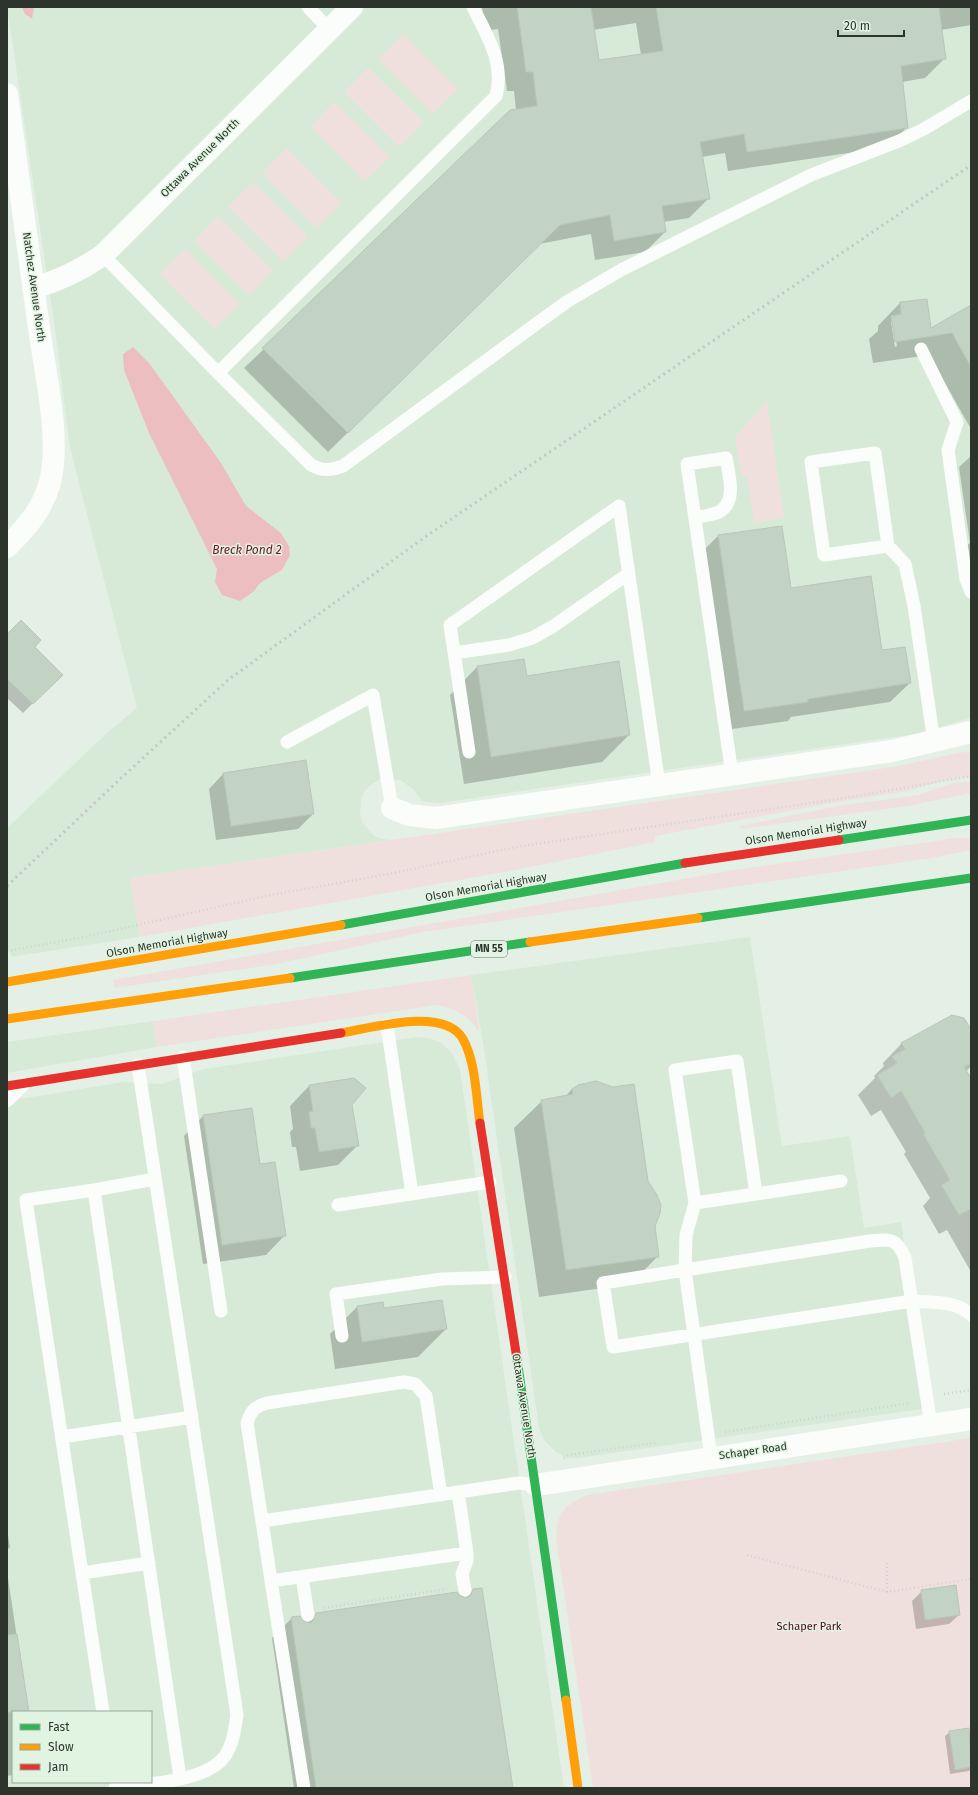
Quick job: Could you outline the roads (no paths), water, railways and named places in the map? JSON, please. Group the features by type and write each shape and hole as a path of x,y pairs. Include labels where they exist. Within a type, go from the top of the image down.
{"main road":[{"name":"Olson Memorial Highway","path":"7,982 672,865 971,820"},
{"name":"MN 55","path":"7,1020 971,878"},
{"name":"Ottawa Avenue North","path":"387,1025 420,1020 435,1020 456,1029 463,1038 468,1049 505,1277 536,1485 578,1788"},
{"path":"7,1086 387,1025"}],"street":[{"name":"Ottawa Avenue North","path":"33,288 74,274 103,255 352,7"},
{"name":"Natchez Avenue North","path":"7,94 54,448 50,481 40,508 31,522 7,547"},
{"path":"392,808 409,815 436,818 892,751 971,732"},
{"name":"Schaper Road","path":"536,1485 711,1457 971,1419"}],"lane":[{"path":"308,7 330,29"},
{"path":"218,374 496,96 499,85 499,70 495,54 472,7"},
{"path":"103,255 218,374 310,464 317,469 325,471 343,466 555,310 621,270 811,175 899,141 924,129 971,101"},
{"path":"921,349 958,422 948,450 966,580 971,592"},
{"path":"888,546 824,555 811,462 875,453 888,546 905,564 914,606 934,742"},
{"path":"695,518 717,513 726,506 730,498 731,488 726,458 687,464 732,774"},
{"path":"469,752 450,626 619,506 660,784"},
{"path":"454,652 509,645 532,638 552,627 628,574"},
{"path":"287,742 373,695 392,808"},
{"path":"387,1025 412,1194"},
{"path":"183,1057 221,1311"},
{"path":"711,1457 685,1270 686,1235 695,1203 675,1070 736,1061 756,1194"},
{"path":"138,1065 237,1715 233,1739 225,1757 210,1770 196,1776 152,1782"},
{"path":"7,1101 25,1083"},
{"path":"103,1711 26,1200 155,1179"},
{"path":"695,1203 841,1181"},
{"path":"338,1205 490,1182"},
{"path":"94,1190 180,1778"},
{"path":"931,1425 912,1301 905,1258 902,1249 896,1242 888,1240 603,1283 613,1347 912,1301 952,1304 964,1308 971,1315"},
{"path":"342,1336 336,1294 442,1279 505,1277"},
{"path":"304,1788 247,1424 251,1411 256,1406 274,1402 404,1382 415,1384 426,1396 441,1495"},
{"path":"62,1437 192,1417"},
{"path":"262,1521 519,1483 536,1485"},
{"path":"458,1492 467,1561 462,1574 460,1589"},
{"path":"272,1581 466,1552"},
{"path":"82,1573 149,1563"},
{"path":"302,1577 312,1612"},
{"path":"114,1788 147,1783"}],"water":[{"path":"22,7 34,7 32,19 25,14"},
{"name":"Breck Pond 2","path":"133,347 149,363 221,463 246,506 281,533 289,546 290,555 282,570 260,583 253,592 240,601 222,595 215,582 217,569 149,433 124,370 123,354"}],"railway":[{"path":"7,886 228,680 425,537 971,165"}],"park label":[{"name":"Schaper Park","path":"809,1626"}]}
